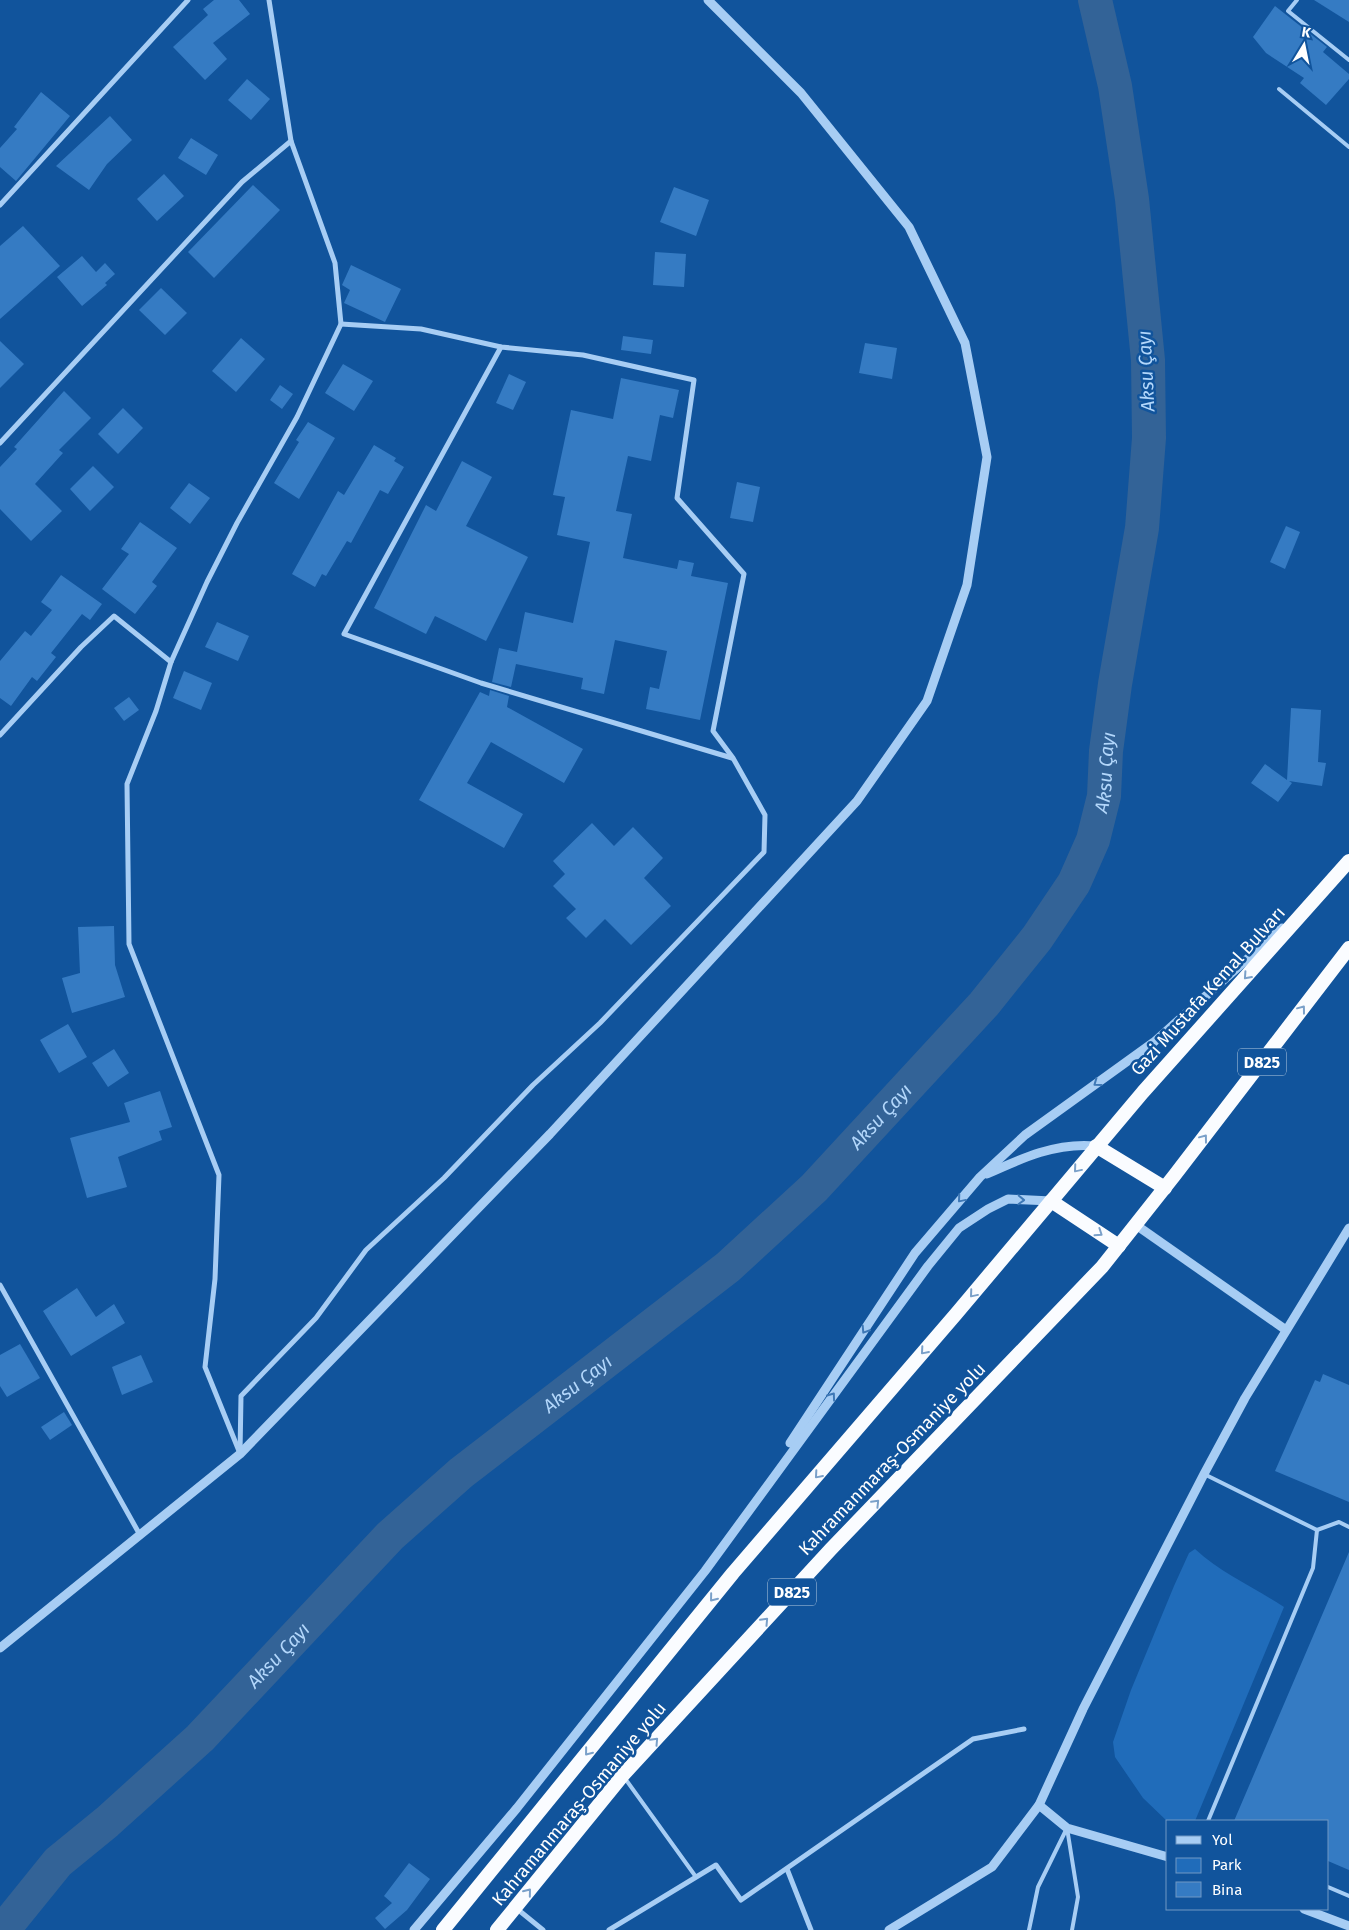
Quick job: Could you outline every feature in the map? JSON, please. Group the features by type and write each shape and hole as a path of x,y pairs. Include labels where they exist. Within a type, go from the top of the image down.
{"highway":[{"name":"Gazi Mustafa Kemal Bulvarı","path":"443,1930 733,1573 956,1314 1096,1146 1349,861"},
{"name":"D825","path":"1165,1188 1349,948"},
{"path":"1051,1200 1119,1246 1165,1188 1096,1146"},
{"name":"Kahramanmaraş-Osmaniye yolu","path":"498,1930 623,1775 831,1549 1102,1267 1119,1246"}],"street":[{"path":"0,205 188,0"},
{"path":"240,1454 205,1367 215,1279 219,1175 129,944 127,784 156,711 171,662 220,557 297,417 341,324 335,263 291,141 268,0"},
{"path":"0,1648 240,1454 550,1134 857,801 927,701 967,585 988,457 965,343 909,226 801,92 708,0"},
{"path":"0,443 242,182 291,141"},
{"path":"240,1454 241,1396 316,1318 366,1250 444,1178 533,1085 600,1023 764,852 766,815 732,758 713,731 744,574 677,498 694,380 583,355 501,347 421,329 341,324"},
{"path":"501,347 344,634 481,683 732,758"},
{"path":"0,735 81,647 114,616 171,662"},
{"path":"414,1930 523,1800 705,1571 915,1253 980,1177 1024,1136 1154,1042 1321,893"},
{"path":"980,1177 1026,1156 1055,1148 1083,1145 1096,1146"},
{"path":"730,1534 928,1266 959,1228 1008,1199 1051,1200"},
{"path":"1136,1225 1286,1330"},
{"path":"889,1930 992,1867 1038,1805 1083,1709 1204,1474 1245,1398 1349,1228"},
{"path":"0,1285 140,1535"},
{"path":"610,1930 716,1864 741,1900 974,1739 1024,1729"},
{"path":"1038,1805 1067,1828 1166,1856"},
{"path":"787,1869 811,1930"},
{"path":"515,1908 543,1930"},
{"path":"1307,1910 1349,1926"}],"lane":[{"path":"1297,0 1288,12 1349,60"},
{"path":"1279,89 1349,147"},
{"path":"1204,1474 1317,1530 1339,1522 1349,1527"},
{"path":"1208,1820 1312,1568 1317,1530"},
{"path":"623,1775 696,1877"},
{"path":"1029,1930 1038,1887 1067,1828"},
{"path":"1067,1828 1078,1897 1072,1930"},
{"path":"1329,1887 1349,1896"}],"green space":[{"path":"1195,1549 1227,1573 1284,1607 1195,1820 1166,1820 1143,1798 1115,1757 1113,1742 1131,1690 1189,1553"}],"building":[{"path":"214,0 239,0 250,14 213,43 227,59 205,80 173,47 208,15 203,9"},
{"path":"1314,0 1349,0 1349,22"},
{"path":"1275,6 1327,47 1323,52 1349,74 1349,79 1326,105 1300,83 1304,78 1266,53 1253,37"},
{"path":"247,79 270,99 251,120 228,100"},
{"path":"41,92 70,116 16,181 0,167 0,148 17,129 14,127"},
{"path":"110,116 132,140 107,164 89,190 56,166"},
{"path":"191,138 218,155 206,175 178,158"},
{"path":"164,174 184,196 157,221 137,199"},
{"path":"253,185 280,210 214,278 188,252"},
{"path":"674,187 709,200 696,236 660,222"},
{"path":"23,226 60,266 0,319 0,246"},
{"path":"655,252 686,254 684,287 653,285"},
{"path":"82,256 96,272 105,263 115,274 105,283 107,285 82,306 57,277"},
{"path":"351,265 401,289 385,322 344,303 350,290 342,285"},
{"path":"161,288 187,313 165,335 139,310"},
{"path":"623,336 653,340 651,354 621,350"},
{"path":"241,338 265,359 236,392 212,371"},
{"path":"0,341 24,364 0,388"},
{"path":"865,343 897,348 892,379 859,373"},
{"path":"343,364 373,381 354,411 325,393"},
{"path":"509,374 526,382 513,410 496,403"},
{"path":"621,378 679,390 673,418 660,415 651,461 628,456 616,511 632,514 623,558 677,569 679,560 694,563 691,576 728,583 700,720 646,709 650,687 659,689 667,651 615,640 604,694 581,689 583,678 516,664 511,687 492,682 499,648 517,652 525,612 573,623 590,542 557,535 565,497 553,495 571,410 613,419"},
{"path":"280,385 293,394 282,409 270,400"},
{"path":"64,391 91,418 59,450 63,453 35,484 62,511 31,541 0,509 0,467 17,449 14,447"},
{"path":"123,408 143,428 118,454 98,434"},
{"path":"308,422 335,438 299,499 274,483 299,442 296,440"},
{"path":"374,445 396,458 394,461 404,467 388,494 380,490 351,543 347,541 326,576 322,574 315,587 292,574 338,491 344,495"},
{"path":"462,461 492,477 466,526 528,557 486,641 435,616 426,634 374,608 426,505 436,511"},
{"path":"93,466 114,487 90,511 70,489"},
{"path":"737,482 760,487 753,522 730,518"},
{"path":"189,483 210,498 190,524 170,508"},
{"path":"140,522 177,548 152,582 157,586 135,614 102,589 129,554 121,549"},
{"path":"1286,526 1300,532 1285,569 1270,562"},
{"path":"61,575 102,604 90,620 82,614 51,653 56,657 37,681 32,677 11,706 0,698 0,661 25,631 31,636 52,610 41,602"},
{"path":"217,622 249,636 238,661 205,647"},
{"path":"184,671 212,683 201,710 173,698"},
{"path":"490,690 509,696 507,707 583,749 564,783 491,742 467,783 523,814 504,848 419,800 480,692 489,696"},
{"path":"129,697 139,710 124,721 114,708"},
{"path":"1291,708 1321,710 1318,762 1326,763 1322,786 1289,781 1292,783 1278,802 1251,783 1265,764 1287,780"},
{"path":"592,823 614,846 633,827 663,858 644,878 671,906 631,945 605,919 586,938 566,918 576,909 553,886 565,874 553,861"},
{"path":"114,926 115,965 125,997 72,1013 62,978 80,973 78,927"},
{"path":"68,1024 87,1057 59,1073 40,1040"},
{"path":"114,1049 129,1073 108,1087 92,1063"},
{"path":"160,1091 172,1127 159,1131 162,1140 118,1157 127,1187 87,1198 70,1138 130,1122 124,1103"},
{"path":"77,1288 96,1317 114,1304 125,1323 71,1356 43,1311"},
{"path":"20,1344 40,1378 7,1397 0,1386 0,1355"},
{"path":"141,1355 153,1382 122,1395 112,1367"},
{"path":"1323,1374 1349,1385 1349,1502 1275,1471 1315,1380 1320,1382"},
{"path":"64,1412 72,1425 50,1440 41,1427"},
{"path":"1349,1552 1349,1870 1329,1861 1329,1820 1234,1820"},
{"path":"409,1863 430,1879 407,1910 385,1929 375,1918 392,1903 384,1896"}],"waterway":[{"name":"Aksu Çayı","path":"3,1930 58,1862 107,1822 200,1738 390,1536 461,1473 728,1267 814,1188 984,1004 1037,938 1074,883 1093,840 1104,796 1106,751 1115,684 1142,528 1149,438 1148,360 1132,199 1115,86 1095,0"}]}
